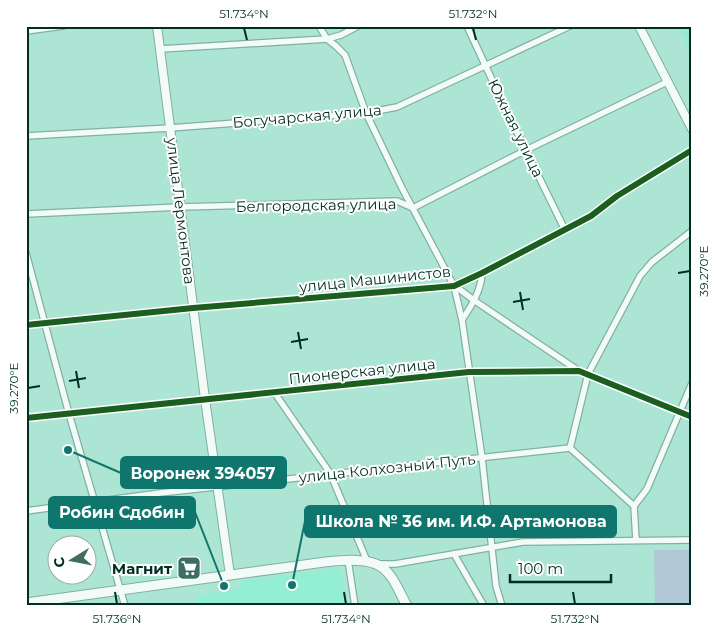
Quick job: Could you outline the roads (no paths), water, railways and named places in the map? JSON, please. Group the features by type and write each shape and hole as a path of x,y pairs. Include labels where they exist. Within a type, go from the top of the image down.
{"main road":[{"path":"26,603 348,560 367,561 378,564 390,575 407,606"}],"street":[{"path":"26,31 63,26"},
{"name":"улица Лермонтова","path":"157,26 205,399 230,575"},
{"path":"319,26 327,39 345,55 366,113 402,188 454,286 462,320 482,458 496,586 502,606"},
{"path":"160,49 327,39 341,35 358,26"},
{"name":"Южная улица","path":"467,26 565,230"},
{"name":"Богучарская улица","path":"26,136 170,128 366,113 397,107 570,26"},
{"path":"640,26 666,82 692,129"},
{"name":"Белгородская улица","path":"26,214 180,207 397,201 413,208 526,150 666,82"},
{"name":"улица Машинистов","path":"26,325 193,308 454,286 591,216 617,196 692,150"},
{"path":"397,201 402,188"},
{"path":"634,506 570,448 588,374 640,276 659,257 692,231"},
{"path":"26,253 69,414 125,606"},
{"path":"462,320 482,284 482,273"},
{"path":"454,286 579,371"},
{"name":"Пионерская улица","path":"26,418 469,372 579,371 692,417"},
{"path":"636,540 634,506 647,489 692,383"},
{"path":"274,392 330,474 367,561"},
{"name":"улица Колхозный Путь","path":"26,511 147,494 570,448"},
{"path":"378,564 395,564 523,542 692,540"},
{"path":"454,554 484,606"},
{"path":"348,560 355,606"},
{"path":"390,575 395,564"}],"railway":[{"path":"682,26 692,46"}],"place":[{"name":"Воронеж 394057","path":"68,450"},
{"name":"Магнит","path":"189,568"},
{"name":"Школа № 36 им. И.Ф. Артамонова","path":"292,585"},
{"name":"Робин Сдобин","path":"224,586"}]}
